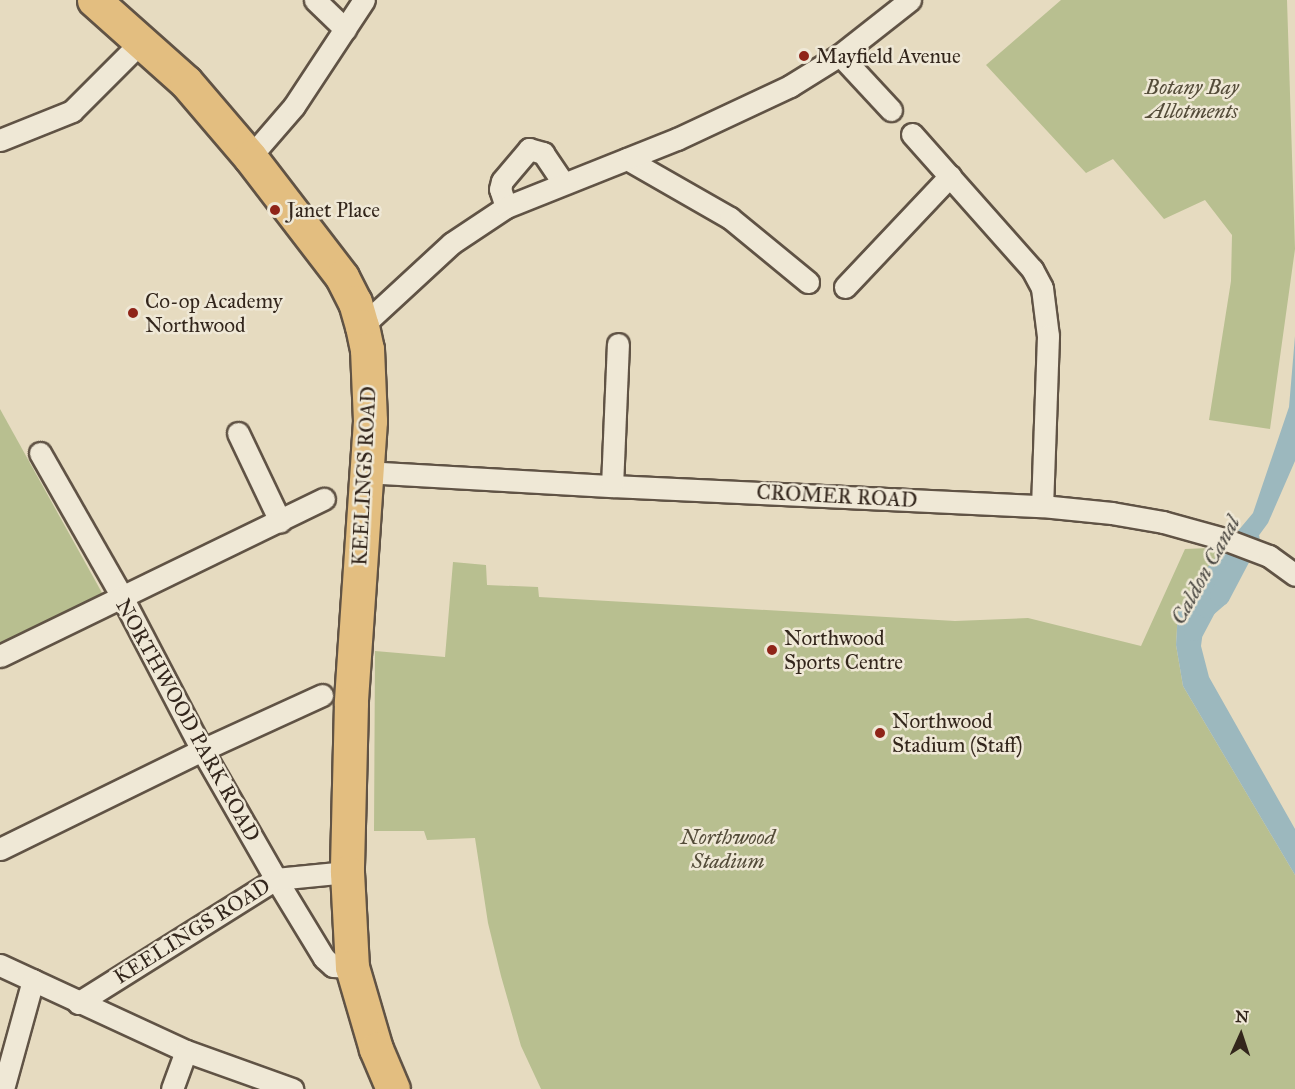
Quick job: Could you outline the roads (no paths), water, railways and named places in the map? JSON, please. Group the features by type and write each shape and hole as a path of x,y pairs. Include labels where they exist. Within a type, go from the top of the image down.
{"main road":[{"name":"KEELINGS ROAD","path":"108,4 142,41 186,82 250,157 342,277 355,302 362,326 367,349 370,421 351,703 347,872 352,967 376,1049 393,1089"}],"street":[{"path":"315,0 345,29"},
{"path":"250,157 294,106 364,0"},
{"path":"362,326 452,243 506,207 677,139 790,86 840,55 910,0"},
{"path":"0,140 72,111 142,41"},
{"path":"840,55 891,110"},
{"path":"912,134 1032,269 1042,288 1048,336 1042,506"},
{"path":"506,207 500,189 502,181 529,149 543,153 563,183"},
{"path":"627,159 730,218 808,282"},
{"path":"845,286 950,176"},
{"path":"612,486 618,344"},
{"path":"238,433 280,521"},
{"name":"NORTHWOOD PARK ROAD","path":"40,453 122,597 202,750 276,879 324,958 333,966 352,967"},
{"name":"CROMER ROAD","path":"366,472 1042,506 1163,522 1224,539 1269,556 1295,575"},
{"path":"0,656 280,521 317,507"},
{"path":"0,849 202,750 322,695"},
{"name":"KEELINGS ROAD","path":"78,1003 276,879 347,872"},
{"path":"0,965 186,1051 292,1089"},
{"path":"4,1080 33,980"},
{"path":"172,1089 186,1051"}],"water":[{"path":"1295,336 1295,461 1268,523 1206,608 1201,646 1209,677 1295,829 1295,875 1183,686 1176,645 1178,611 1206,569 1253,513 1289,407"}],"waterway":[{"name":"Caldon Canal","path":"1194,631 1206,608 1220,596 1250,539"}],"place":[{"name":"Mayfield Avenue","path":"804,56"},
{"name":"Janet Place","path":"275,210"},
{"name":"Co-op Academy Northwood","path":"133,313"},
{"name":"Northwood Sports Centre","path":"772,650"},
{"name":"Northwood Stadium (Staff)","path":"880,733"}],"park label":[{"name":"Botany Bay Allotments","path":"1192,99"},
{"name":"Northwood Stadium","path":"728,849"}]}
